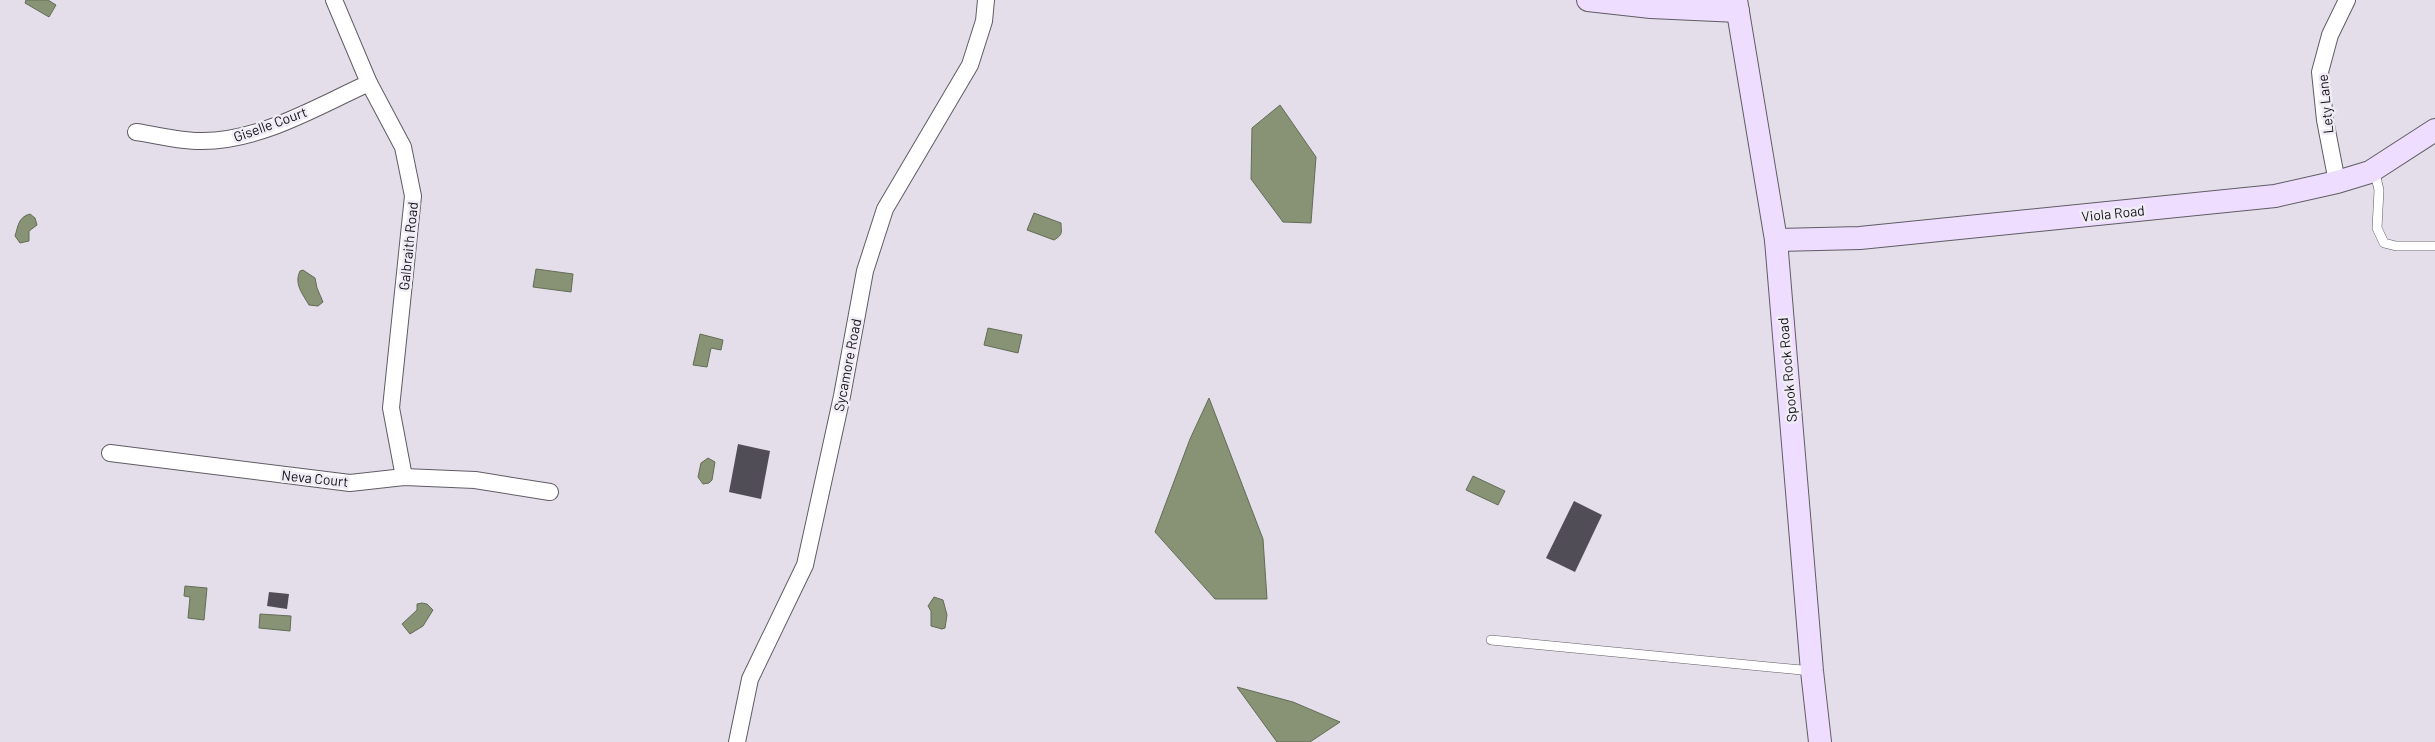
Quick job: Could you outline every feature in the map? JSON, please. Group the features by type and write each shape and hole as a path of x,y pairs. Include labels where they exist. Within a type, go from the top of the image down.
{"street":[{"name":"Galbraith Road","path":"334,0 369,84 403,147 413,196 391,408 404,477"},
{"name":"Sycamore Road","path":"737,742 750,679 805,565 842,396 865,271 884,209 970,65 984,21 986,0"},
{"path":"1588,0 1651,7 1737,6"},
{"name":"Lety Lane","path":"2338,182 2325,120 2320,72 2330,35 2347,0"},
{"name":"Spook Rock Road","path":"1737,6 1776,240 1812,671 1820,742"},
{"name":"Giselle Court","path":"136,132 199,141 235,138 275,125 369,84"},
{"name":"Viola Road","path":"1776,240 1860,238 2275,196 2338,182 2374,169 2435,130"},
{"name":"Neva Court","path":"110,453 350,483 404,477 475,480 550,492"}],"lane":[{"path":"2374,169 2380,202 2378,228 2384,243 2396,246 2435,246"},
{"path":"1491,640 1812,671"}],"shaded area":[{"path":"26,0 48,0 56,5 49,17 25,3"},
{"path":"1280,105 1316,157 1311,223 1283,222 1251,179 1252,128"},
{"path":"1034,213 1061,223 1061,233 1059,236 1054,240 1027,230"},
{"path":"30,214 35,218 37,225 29,231 29,241 20,243 15,236 18,226 23,217"},
{"path":"536,269 573,274 571,292 533,287"},
{"path":"303,270 315,278 323,302 318,306 309,305 298,284 298,276 300,271"},
{"path":"988,328 1022,335 1018,353 984,345"},
{"path":"700,334 723,340 721,350 711,348 707,367 693,365"},
{"path":"1209,398 1263,539 1267,599 1215,599 1155,532 1190,439"},
{"path":"708,458 715,462 712,480 709,483 703,484 698,477 701,463"},
{"path":"1473,476 1505,491 1498,505 1466,490"},
{"path":"185,586 207,588 204,620 188,618 190,597 184,596"},
{"path":"934,597 943,600 947,615 945,628 942,629 931,626 931,611 928,606"},
{"path":"417,604 427,604 433,610 423,626 410,634 402,624 417,610"},
{"path":"260,614 291,616 290,631 259,628"},
{"path":"1237,687 1293,702 1340,722 1310,742 1277,742"}],"building":[{"path":"738,444 770,451 761,499 729,492"},
{"path":"1574,501 1602,515 1575,572 1546,558"},
{"path":"269,592 289,594 287,609 267,606"}]}
